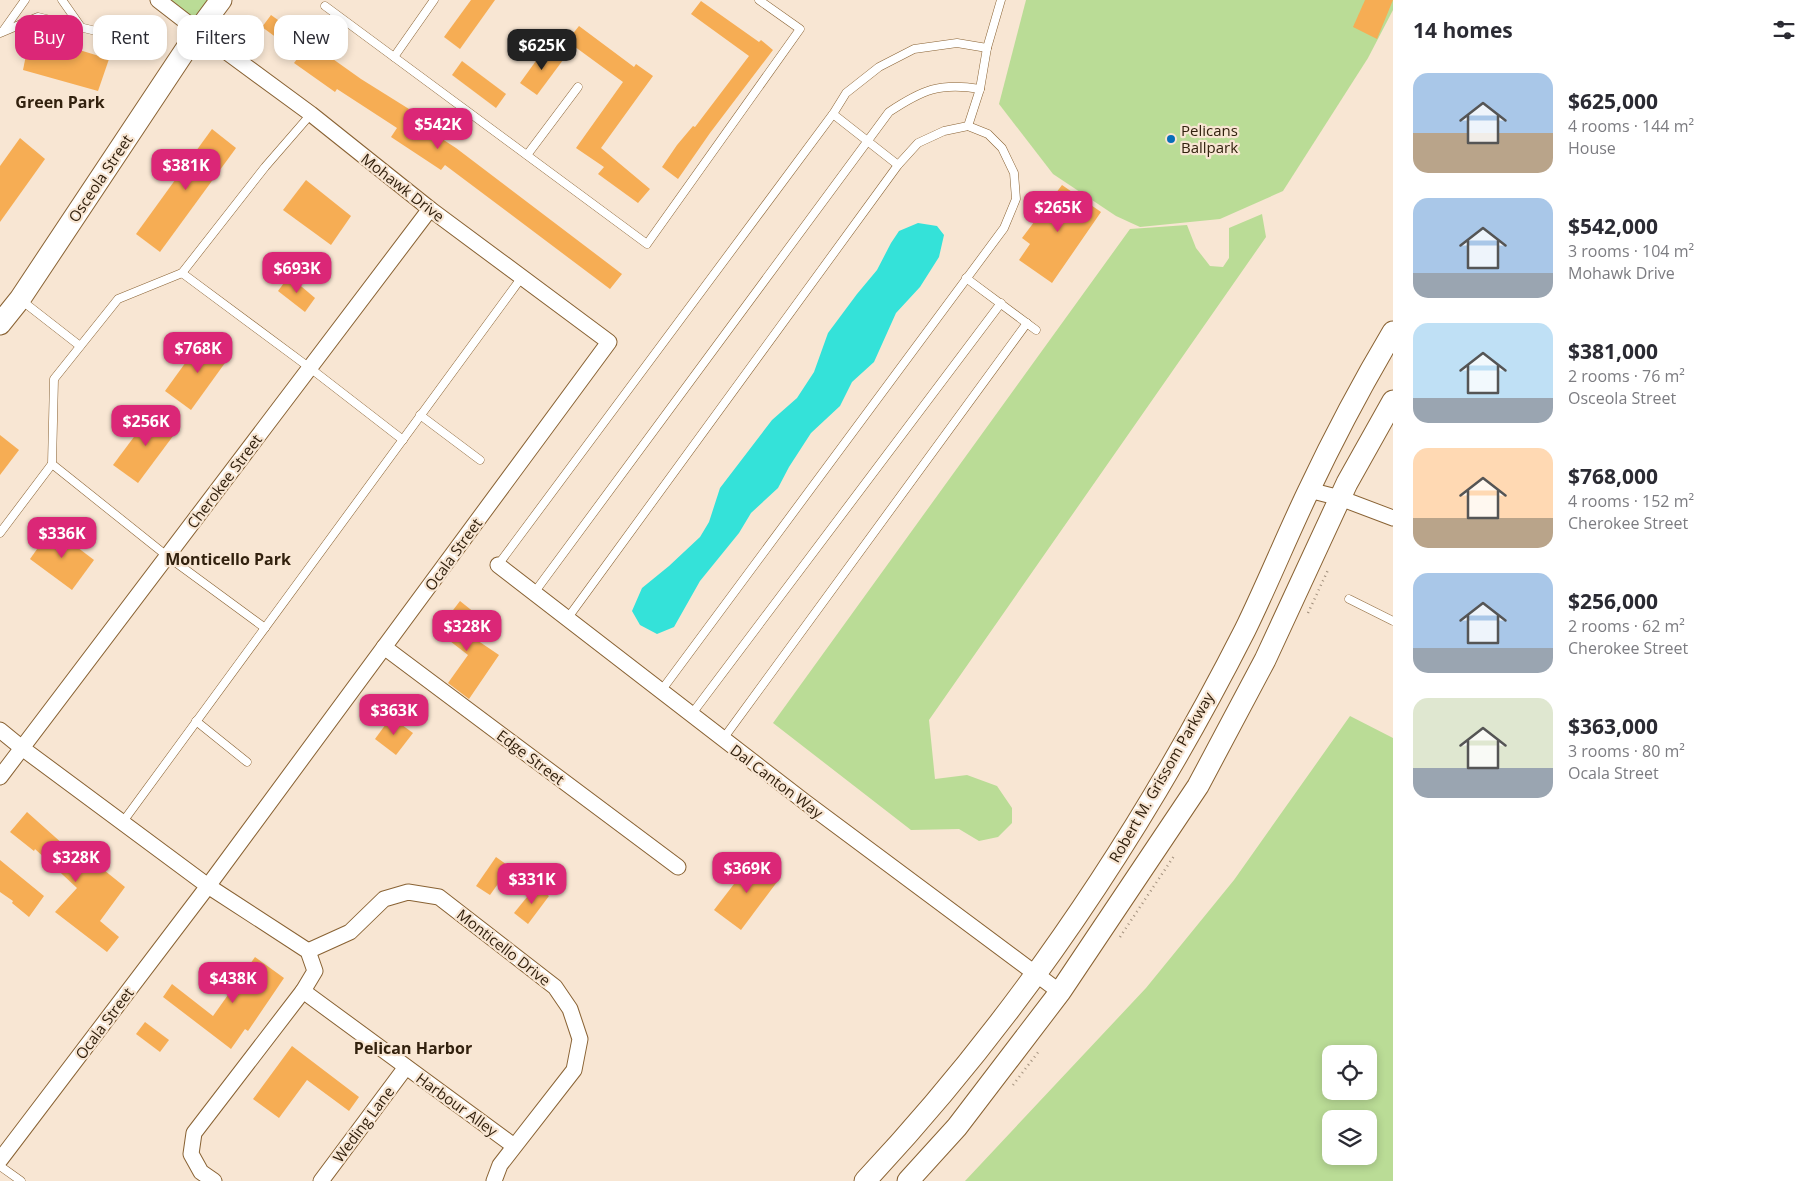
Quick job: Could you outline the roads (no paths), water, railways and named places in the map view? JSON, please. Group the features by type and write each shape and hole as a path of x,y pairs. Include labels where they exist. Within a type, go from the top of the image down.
{"main road":[{"name":"Osceola Street","path":"210,15 221,0"},
{"name":"Osceola Street","path":"0,324 20,299 179,60"},
{"name":"Robert M. Grissom Parkway","path":"866,1181 930,1110 1037,974 1135,828 1177,756 1245,629 1309,490 1362,384 1393,332"},
{"name":"Robert M. Grissom Parkway","path":"908,1181 957,1127 1060,992 1198,786 1265,660 1340,498 1393,400"}],"street":[{"name":"Mohawk Drive","path":"158,0 177,15"},
{"name":"Mohawk Drive","path":"236,60 310,114 430,209 609,342"},
{"name":"Cherokee Street","path":"0,777 430,209"},
{"name":"Ocala Street","path":"0,1160 208,886 609,342"},
{"path":"1309,490 1340,498 1393,518"},
{"name":"Dal Canton Way","path":"498,565 805,802 1060,992"},
{"name":"Edge Street","path":"384,647 678,868"},
{"path":"0,730 208,886 308,951 315,971 303,991 194,1133 190,1154 201,1172 214,1181"},
{"name":"Monticello Drive","path":"308,951 350,932 384,899 408,892 439,897 555,987 570,1009 580,1039 574,1070 500,1165 494,1181"},
{"name":"Harbour Alley","path":"303,991 514,1146"},
{"name":"Weding Lane","path":"321,1181 406,1067"}],"lane":[{"path":"1,32 25,0"},
{"path":"62,0 72,15"},
{"path":"394,57 434,0"},
{"path":"325,6 647,244 800,29 759,0"},
{"path":"968,126 980,88 986,48 1001,0"},
{"path":"1,32 15,26"},
{"path":"498,565 833,114 846,93 879,67 914,49 956,43 986,48"},
{"path":"534,593 889,112 911,97 937,87 961,85 980,88"},
{"path":"526,155 578,87"},
{"path":"0,533 52,464 54,379 118,299 182,273 265,167 310,114"},
{"path":"833,114 898,165"},
{"path":"567,618 898,165 918,143 944,131 968,126 988,134 1002,148 1014,173 1016,199 1004,228 661,691"},
{"path":"182,273 403,440"},
{"path":"122,823 522,277"},
{"path":"966,278 1036,330"},
{"path":"20,299 80,346"},
{"path":"691,715 1001,304"},
{"path":"723,739 1027,323"},
{"path":"420,416 480,460"},
{"path":"52,464 168,556 265,628"},
{"path":"1349,599 1393,621"},
{"path":"196,722 246,762"},
{"path":"0,1166 21,1181"}],"water":[{"path":"918,223 937,226 944,235 939,257 920,287 896,313 874,362 852,382 840,406 811,433 778,488 751,513 739,533 700,581 674,627 657,634 640,625 632,611 642,588 700,537 709,522 720,488 772,420 797,398 814,372 828,333 877,270 899,231"}],"place":[{"name":"Pelicans Ballpark","path":"1171,139"}],"district":[{"name":"Green Park","path":"60,102"},
{"name":"Monticello Park","path":"228,559"},
{"name":"Pelican Harbor","path":"413,1048"}]}
